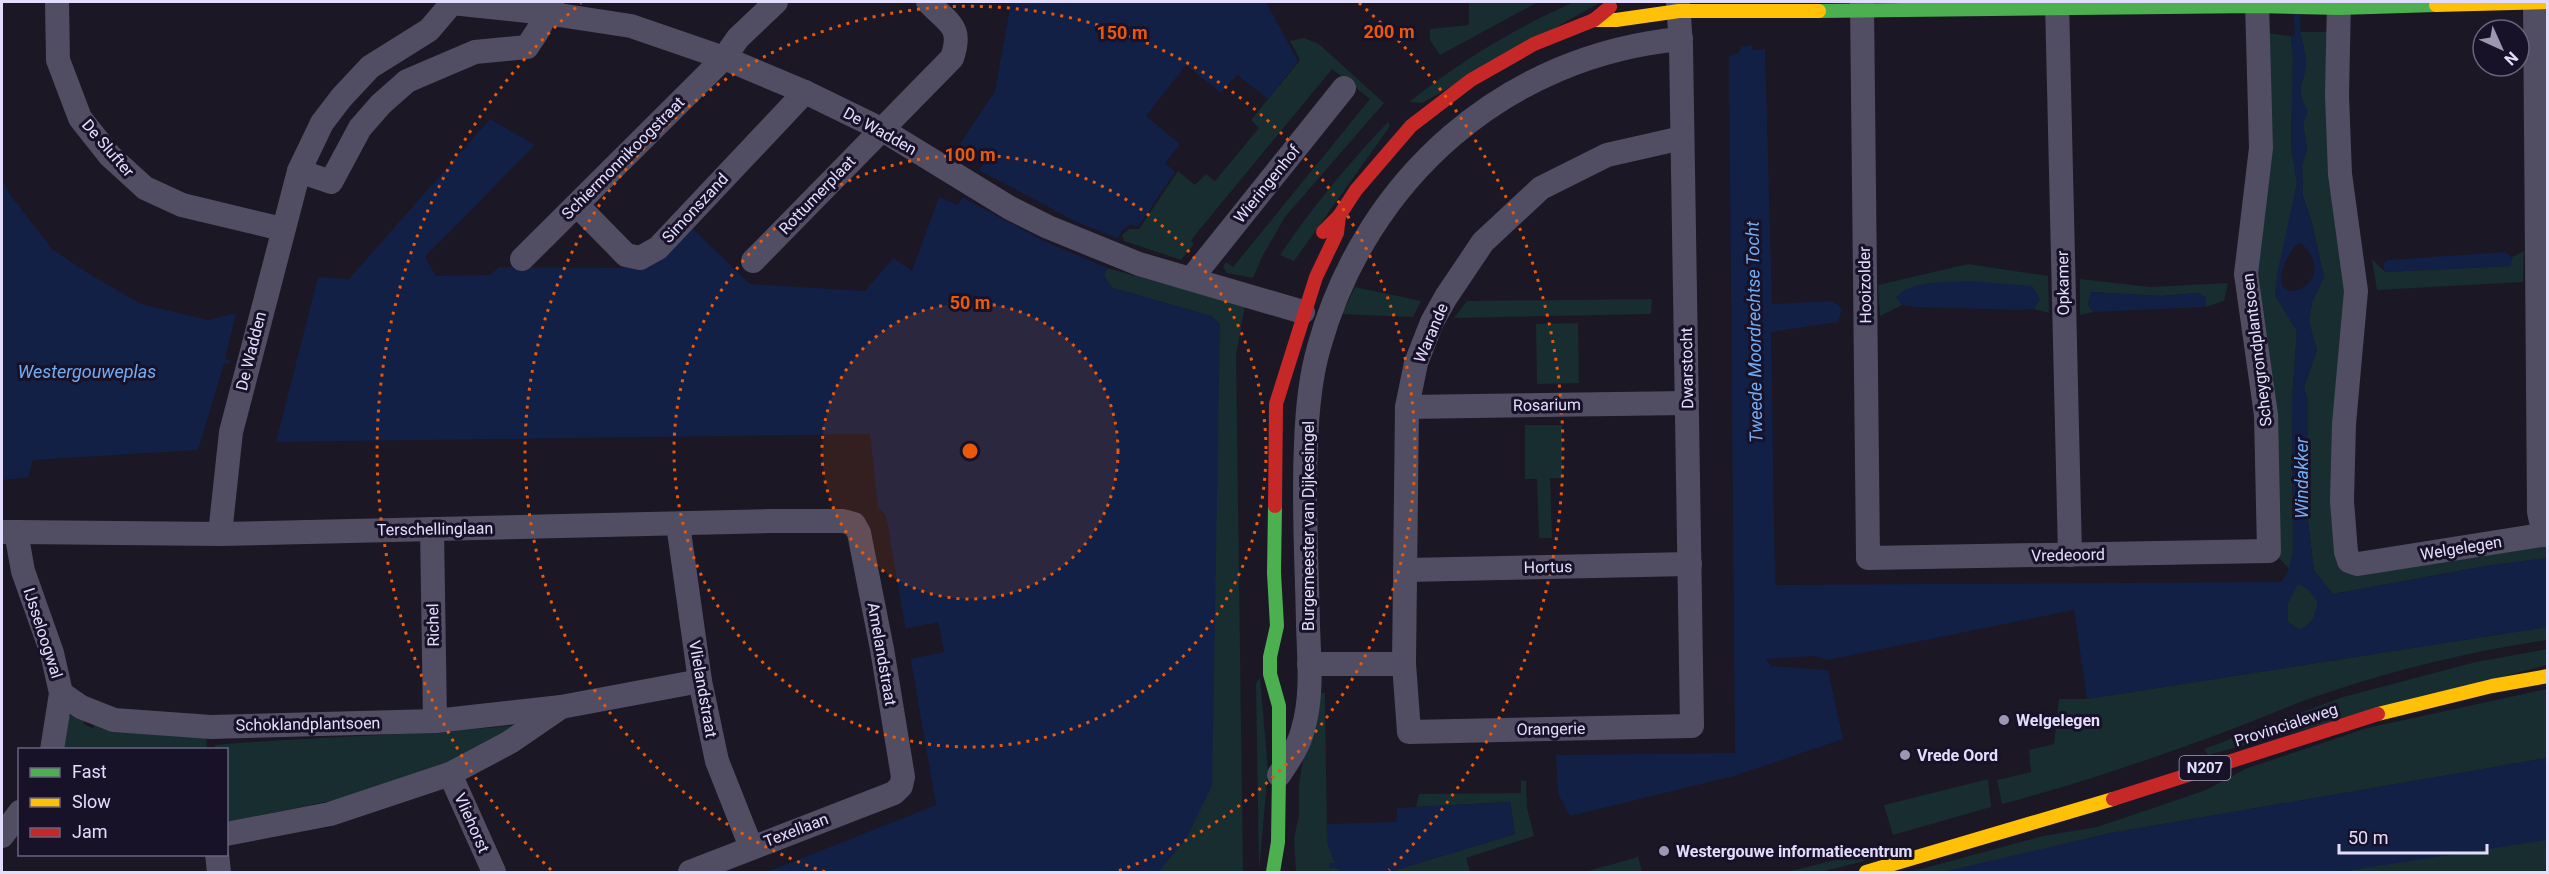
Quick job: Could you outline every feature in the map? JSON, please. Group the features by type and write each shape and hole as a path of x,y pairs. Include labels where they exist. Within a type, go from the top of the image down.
{"street":[{"name":"De Slufter","path":"57,2 58,60 80,118 110,156 145,188 182,205 282,229"},
{"name":"De Wadden","path":"220,534 231,432 282,229 299,171 321,123 341,98 370,67 429,30 452,2 549,7 631,27 724,58 805,92 882,129 1020,213 1117,255 1289,308"},
{"name":"Schiermonnikoogstraat","path":"522,260 724,58 738,38 776,2"},
{"name":"Rottumerplaat","path":"753,261 952,58 958,41 955,29 928,2"},
{"name":"Burgemeester van Dijkesingel","path":"1314,244 1339,216 1356,189 1411,126 1470,80 1534,44 1594,20 1620,2"},
{"name":"Burgemeester van Dijkesingel","path":"1594,20 1616,20 1678,6 2339,5 2539,2"},
{"path":"2539,2 2539,512 2546,535"},
{"name":"Scheygrondplantsoen","path":"2257,4 2260,148 2246,274 2266,415 2269,551"},
{"name":"Welgelegen","path":"2339,5 2337,95 2340,174 2356,291 2344,424 2342,501 2346,552 2349,561 2358,564 2546,535"},
{"name":"Dwarstocht","path":"1678,6 1681,39 1692,726"},
{"name":"Opkamer","path":"2057,6 2070,555"},
{"path":"299,171 331,182 360,128 406,81 475,52 527,47 549,7"},
{"name":"Hooizolder","path":"1862,7 1868,558"},
{"name":"Burgemeester van Dijkesingel","path":"1279,775 1299,743 1309,697 1305,447 1312,375 1328,317 1350,265 1389,200 1414,169 1482,112 1508,95 1576,61 1646,42 1681,39"},
{"name":"Wieringenhof","path":"1191,279 1344,88"},
{"name":"Simonszand","path":"577,205 626,255 640,258 658,248 805,92"},
{"name":"Warande","path":"1409,732 1404,664 1407,408 1416,363 1432,322 1483,242 1541,188 1607,155 1682,138"},
{"name":"Burgemeester van Dijkesingel","path":"1279,706 1270,674 1270,657 1277,626 1274,573 1276,404 1289,308 1316,277 1337,233 1339,216"},
{"name":"Burgemeester van Dijkesingel","path":"1269,379 1276,404"},
{"name":"Rosarium","path":"1407,408 1687,403"},
{"name":"Terschellinglaan","path":"9,532 220,534 771,521 843,521 854,524"},
{"name":"Vlielandstraat","path":"678,524 700,681 717,761 751,847"},
{"name":"Amelandstraat","path":"854,524 859,533 882,649 903,777 902,786"},
{"name":"Richel","path":"432,529 435,721"},
{"name":"IJsseloogwal","path":"9,532 52,653 61,693 52,748"},
{"name":"Vredeoord","path":"1868,558 2269,551"},
{"name":"Hortus","path":"1406,570 1690,564"},
{"name":"Burgemeester van Dijkesingel","path":"1277,626 1286,651"},
{"path":"1309,664 1404,664"},
{"name":"Provincialeweg","path":"1866,873 2003,834 2373,714 2465,691 2547,676"},
{"name":"Schoklandplantsoen","path":"61,693 81,707 114,720 211,726 435,721 561,707 700,681"},
{"name":"Burgemeester van Dijkesingel","path":"1273,873 1278,842 1279,706 1285,684"},
{"name":"Schoklandplantsoen","path":"228,834 330,814 450,774 510,742 561,707"},
{"name":"Orangerie","path":"1409,732 1692,726"},
{"name":"Vliehorst","path":"450,774 494,873"},
{"name":"Texellaan","path":"690,873 751,847 894,793 902,786"},
{"path":"2,836 18,815"},
{"name":"Burgemeester van Dijkesingel","path":"1278,842 1285,873"},
{"path":"217,856 219,873"}],"green space":[{"path":"1469,2 1538,2 1440,55 1430,40 1430,29 1469,25"},
{"path":"1574,2 1601,2 1422,103 1409,102 1488,46"},
{"path":"2300,32 2328,32 2352,293 2340,561 2547,541 2547,558 2492,565 2333,594 2314,571 2302,473 2308,447 2308,402 2304,387 2317,350 2309,323 2312,302 2324,277 2311,220 2303,197 2302,165 2307,150 2303,123 2307,111 2301,96 2306,60"},
{"path":"2266,33 2291,36 2293,58 2291,146 2297,183 2275,295 2297,331 2292,401 2293,551 2289,569 2272,550 2250,270"},
{"path":"1304,38 1319,44 1384,103 1285,217 1253,278 1227,273 1223,267 1226,262 1233,267 1370,99 1332,69 1191,240 1194,244 1181,260 1124,241 1122,235 1129,229 1139,229 1178,171 1195,185 1206,174 1215,181 1259,128 1251,120 1300,60 1290,41"},
{"path":"1388,122 1390,126 1294,261 1280,255 1331,186"},
{"path":"2524,251 2523,282 2377,290 2372,259 2385,272 2510,266 2512,257"},
{"path":"1968,264 2048,276 2049,313 2034,309 2040,299 1896,297 1902,305 1880,316 1878,285"},
{"path":"1107,268 1245,306 1236,355 1243,872 1158,872 1187,837 1220,324 1211,316 1113,288 1104,276"},
{"path":"2080,279 2150,287 2228,283 2224,301 2205,307 2206,298 2199,293 2161,296 2091,292 2088,305 2093,312 2080,315"},
{"path":"1355,287 1421,301 1413,317 1342,314"},
{"path":"1652,299 1651,314 1454,318 1467,301"},
{"path":"1578,323 1579,383 1537,384 1536,324"},
{"path":"1525,425 1562,425 1562,478 1550,478 1552,538 1539,538 1537,479 1525,479"},
{"path":"2298,583 2308,589 2318,602 2313,619 2299,630 2288,622 2287,604"},
{"path":"2547,627 2547,640 2463,655 2353,684 2138,763 2002,804 1997,780 2031,772 2029,750 2054,744 2059,699 2087,699"},
{"path":"2547,649 2547,665 2208,755 2204,749 2343,697 2476,662"},
{"path":"1260,677 1268,770 1259,872 1256,684"},
{"path":"2547,689 2547,758 2111,833 1947,872 1910,872 2043,836 2097,827 2206,790 2245,769 2367,728"},
{"path":"1315,693 1325,693 1327,842 1335,863 1329,864 1329,868 1337,868 1343,872 1296,872 1294,839 1299,814 1299,784"},
{"path":"74,713 88,714 83,724 93,728 98,719 206,735 207,748 58,748 69,716"},
{"path":"517,725 459,759 360,795 228,822 228,748 215,748 215,745 441,732"},
{"path":"1988,779 1991,807 1893,835 1884,805"},
{"path":"1521,780 1526,781 1527,808 1534,836 1466,858 1470,872 1389,872 1515,834 1510,802 1416,807 1419,794 1521,793"},
{"path":"2547,837 2547,872 2298,872"},
{"path":"1883,848 1876,858 1821,872 1787,872"},
{"path":"1638,856 1642,872 1584,872 1635,858"}],"water":[{"path":"1011,2 1266,2 1298,61 1268,99 1237,75 1221,93 1186,65 1146,116 1180,144 1165,163 1175,172 1138,227 1130,224 1121,232 1104,276 1113,288 1211,316 1220,324 1212,786 1187,837 1158,872 767,872 936,805 886,516 878,507 870,434 276,442 318,277 349,279 490,119 535,145 425,257 436,276 490,275 499,267 621,268 657,259 690,226 750,284 865,291 893,258 912,271 939,197 958,205 983,164 960,144 995,91"},
{"name":"Tweede Moordrechtse Tocht","path":"2300,32 2306,57 2301,85 2301,96 2308,111 2303,123 2307,150 2302,165 2303,197 2311,220 2324,277 2312,302 2309,323 2317,350 2304,387 2308,402 2308,447 2302,473 2314,571 2333,594 2492,565 2547,558 2547,627 2087,699 2074,610 1827,660 1814,656 1766,659 1771,666 1828,670 1843,739 1734,776 1570,816 1558,794 1556,755 1735,753 1729,57 1739,52 1741,47 1752,45 1752,50 1765,49 1772,304 1833,301 1842,309 1838,322 1771,332 1775,585 2281,582 2289,569 2293,551 2292,401 2297,331 2275,295 2277,274 2297,183 2291,146 2293,58 2291,36","holes":["2301,243 2313,259 2314,274 2307,284 2298,290 2288,290 2282,284 2283,269 2295,245","2298,584 2308,589 2318,602 2313,619 2299,630 2288,622 2287,604"]},
{"name":"Westergouweplas","path":"2,179 11,196 52,249 89,274 141,304 208,320 236,313 225,359 230,360 230,363 224,364 198,450 33,460 28,477 2,480"},
{"path":"2505,252 2512,257 2511,266 2385,272 2383,264 2388,260"},
{"path":"1970,281 2032,286 2040,299 2034,309 2018,310 1914,307 1902,305 1896,297 1903,291 1921,285"},
{"path":"2091,292 2161,296 2199,293 2206,298 2205,307 2093,312 2088,305"},
{"path":"2547,758 2547,840 2339,872 1942,872 2111,833"},
{"path":"1510,802 1515,834 1389,872 1343,872 1337,868 1329,868 1329,864 1335,863 1327,842 1327,824 1397,822 1397,808"}],"pier":[{"path":"977,169 1077,222 1122,240 1110,269 1044,241 960,196"},
{"path":"938,622 944,652 910,659 904,629"}],"waterway":[{"name":"Windakker","path":"2297,17 2298,40"}],"traffic: fast":[{"path":"1819,11 2257,6 2339,8 2436,5"},
{"path":"1273,872 1278,842 1279,775 1279,706 1270,674 1270,657 1277,626 1274,573 1275,506"}],"traffic: slow":[{"path":"2436,5 2548,2"},
{"path":"1594,20 1616,20 1679,11 1819,11"},
{"path":"2378,714 2492,686 2548,676"},
{"path":"1866,872 2113,799"}],"traffic: jam":[{"path":"1323,232 1339,216 1356,190 1411,126 1471,80 1534,44 1594,20 1610,7"},
{"path":"1275,506 1276,404 1316,277 1337,233 1339,216"},
{"path":"2113,799 2378,714"}],"place":[{"name":"Welgelegen","path":"2004,720"},
{"name":"Vrede Oord","path":"1905,755"},
{"name":"Westergouwe informatiecentrum","path":"1664,851"}]}
